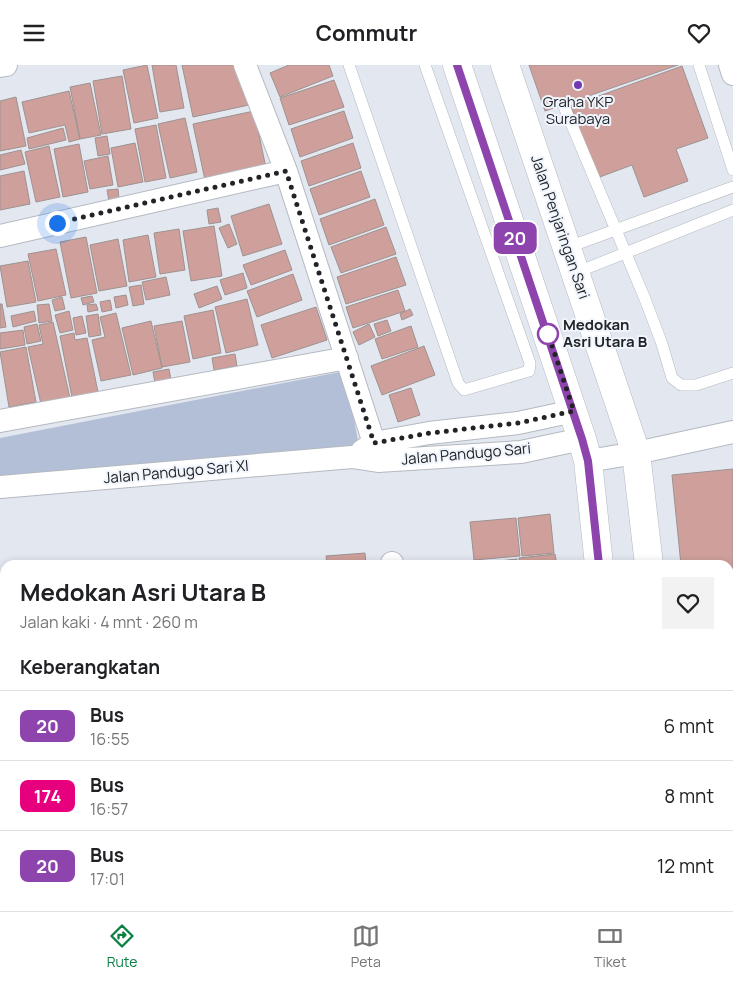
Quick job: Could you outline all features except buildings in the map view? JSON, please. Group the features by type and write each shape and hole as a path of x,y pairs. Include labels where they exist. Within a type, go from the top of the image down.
{"street":[{"path":"0,66 6,65"},
{"path":"245,65 286,171 376,452"},
{"path":"457,65 574,411 585,450 598,560"},
{"name":"Jalan Penjaringan Sari","path":"505,65 636,453 648,560"},
{"path":"730,65 733,74"},
{"path":"0,235 286,171"},
{"path":"0,421 347,358"},
{"name":"Jalan Pandugo Sari","path":"376,452 430,433 518,423 574,411"},
{"name":"Jalan Pandugo Sari","path":"376,452 585,450 636,453 733,432"},
{"name":"Jalan Pandugo Sari XI","path":"0,487 352,457 376,452"}],"lane":[{"path":"349,65 458,383 464,390 529,371 530,363 425,65"},
{"path":"699,65 733,170"},
{"path":"563,104 645,299 672,377 681,385 696,385 733,373"},
{"path":"566,247 733,187"},
{"path":"576,273 733,211"}],"shaded area":[{"path":"345,371 359,446 0,482 0,438"}],"bus line":[{"name":"20","path":"457,65 582,439 588,461 598,560"}],"place":[{"name":"Graha YKP Surabaya","path":"578,85"},
{"name":"Medokan Asri Utara B","path":"548,334"}],"route":[{"path":"57,223 286,171 374,443 430,433 518,423 574,411 548,334"}]}
